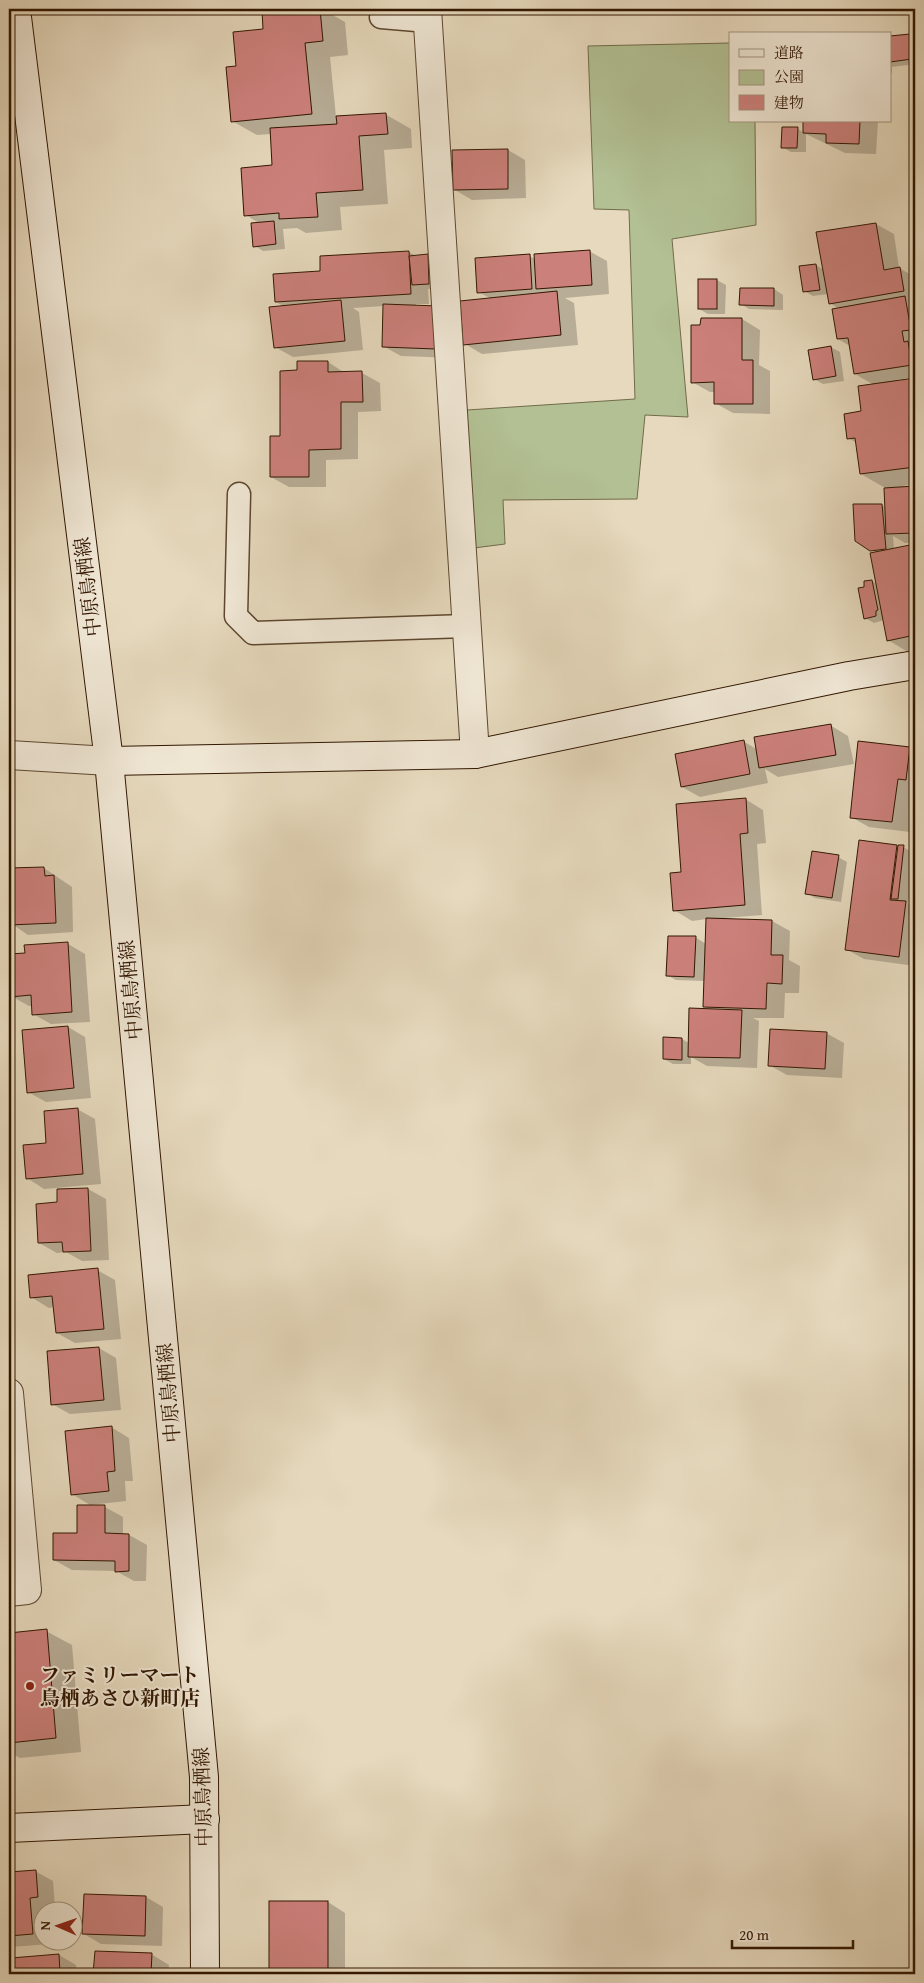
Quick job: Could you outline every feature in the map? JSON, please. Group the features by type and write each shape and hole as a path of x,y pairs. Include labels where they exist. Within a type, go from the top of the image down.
{"street":[{"name":"中原鳥栖線","path":"16,9 109,761 204,1778 205,1974"},
{"path":"427,15 475,754"},
{"path":"9,755 109,761 475,754 848,676 915,665"},
{"path":"9,1393 27,1590 9,1592"},
{"path":"9,1828 204,1819"}],"lane":[{"path":"381,17 427,15"},
{"path":"239,494 236,616 253,633 466,626"}],"green space":[{"path":"729,43 729,122 755,122 756,225 672,239 688,417 645,415 637,499 503,500 505,544 474,548 467,410 635,399 629,210 594,209 588,46"}],"building":[{"path":"320,9 323,41 305,43 312,114 231,122 226,67 236,66 233,32 263,29 262,11"},
{"path":"910,34 912,59 892,62 892,36"},
{"path":"386,113 388,134 359,136 363,190 316,193 318,217 279,219 279,213 244,216 241,168 272,165 270,128 337,124 336,116"},
{"path":"803,122 860,122 859,144 826,143 826,134 803,133"},
{"path":"782,127 798,127 797,148 781,148"},
{"path":"508,149 508,189 453,190 452,150"},
{"path":"274,221 276,244 253,247 251,223"},
{"path":"876,223 884,270 900,267 904,291 829,304 816,232"},
{"path":"590,250 592,285 536,289 534,254"},
{"path":"409,251 411,294 275,302 273,274 320,271 320,256"},
{"path":"428,254 429,284 412,285 409,256"},
{"path":"530,254 532,289 477,293 475,258"},
{"path":"816,264 820,290 803,292 799,266"},
{"path":"698,279 717,279 717,309 698,309"},
{"path":"740,288 774,288 774,306 739,305"},
{"path":"557,291 561,335 463,345 460,301"},
{"path":"905,296 911,330 902,331 904,342 908,341 912,365 854,374 848,338 837,339 832,309"},
{"path":"341,300 345,341 274,348 269,307"},
{"path":"383,304 438,306 436,349 382,347"},
{"path":"701,318 742,318 742,360 753,360 753,404 714,404 714,382 691,383 691,325 700,325"},
{"path":"831,346 836,376 813,380 808,350"},
{"path":"297,361 328,361 328,372 362,371 363,402 341,402 341,449 309,450 309,477 270,477 270,436 280,436 280,371 297,370"},
{"path":"915,378 915,467 860,474 855,438 847,439 844,414 861,411 858,386"},
{"path":"915,486 915,533 886,534 884,488"},
{"path":"853,504 882,504 886,549 870,551 855,541"},
{"path":"915,544 915,635 887,641 870,553"},
{"path":"872,580 878,610 876,611 876,616 864,619 858,588 864,587 864,581"},
{"path":"831,724 836,755 759,768 754,737"},
{"path":"744,740 750,774 681,787 675,754"},
{"path":"858,741 910,747 906,780 898,779 892,822 850,818"},
{"path":"746,798 748,833 740,834 745,905 673,911 670,873 681,872 676,804"},
{"path":"859,840 897,845 890,900 906,901 899,957 845,950"},
{"path":"898,845 904,845 898,899 891,899"},
{"path":"812,851 839,855 832,898 805,894"},
{"path":"44,867 45,876 54,875 56,923 9,925 9,868"},
{"path":"706,918 772,920 771,955 783,955 782,984 767,983 766,1009 703,1007"},
{"path":"668,936 696,936 694,977 666,976"},
{"path":"68,942 72,1012 32,1015 31,995 10,997 9,954 25,953 24,945"},
{"path":"689,1008 742,1010 740,1058 688,1057"},
{"path":"68,1026 74,1088 27,1093 22,1030"},
{"path":"770,1029 827,1032 825,1069 768,1066"},
{"path":"663,1037 682,1038 682,1060 663,1059"},
{"path":"78,1108 83,1174 26,1179 23,1145 46,1143 44,1111"},
{"path":"88,1188 91,1251 63,1252 62,1242 38,1243 36,1204 57,1202 57,1189"},
{"path":"98,1268 104,1329 56,1333 52,1296 30,1298 28,1275"},
{"path":"99,1347 104,1400 51,1405 47,1351"},
{"path":"112,1426 115,1471 107,1472 109,1491 71,1495 65,1431"},
{"path":"77,1505 105,1505 105,1533 129,1534 129,1571 115,1572 115,1561 53,1560 53,1533 77,1533"},
{"name":"ファミリーマート 鳥栖あさひ新町店","path":"47,1629 56,1738 9,1743 9,1633"},
{"path":"36,1870 38,1897 30,1898 32,1934 9,1936 9,1872"},
{"path":"84,1894 146,1896 145,1936 82,1934"},
{"path":"269,1901 328,1901 328,1974 269,1974"},
{"path":"95,1951 152,1953 151,1974 93,1974"},
{"path":"59,1954 60,1974 12,1974 11,1958"}],"place":[{"name":"ファミリーマート 鳥栖あさひ新町店","path":"30,1686"}]}
